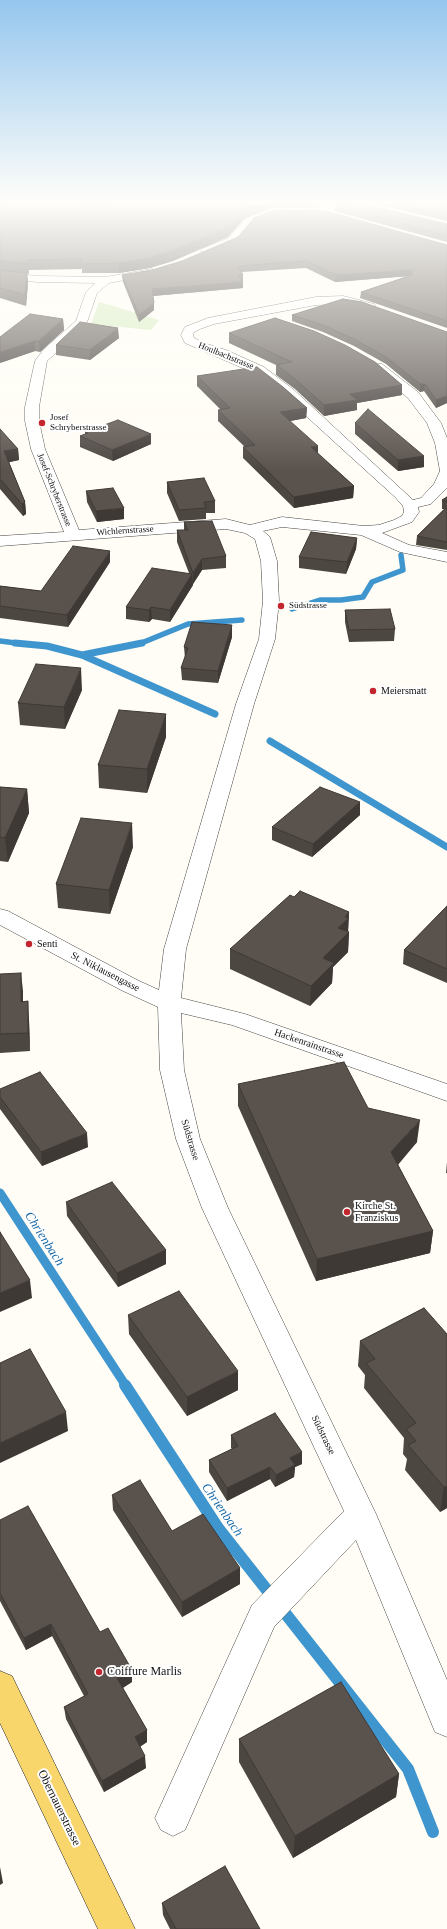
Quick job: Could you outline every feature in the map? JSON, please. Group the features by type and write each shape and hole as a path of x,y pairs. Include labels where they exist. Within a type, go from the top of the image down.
{"main road":[{"name":"Obernauerstrasse","path":"0,1686 117,1929"}],"street":[{"name":"Josef-Schryberstrasse","path":"73,535 38,449 32,421 32,407 41,361 48,352 82,322 93,291"},
{"name":"Houlbachstrasse","path":"380,310 354,302 330,300 212,321 196,326 189,330 186,335 189,340 200,346 222,353 259,370 289,393 410,505"},
{"path":"254,314 276,322"},
{"path":"250,530 282,522 312,524 364,531 381,529 399,524 406,519 412,512 410,505 426,501 441,486 447,471 442,444 434,423 413,395 380,368 368,361"},
{"name":"Wichlernstrasse","path":"0,540 226,524 250,530"},
{"name":"Südstrasse","path":"250,530 262,537 269,561 271,601 267,639 245,704 175,949 169,1003 172,1070 188,1139 215,1208 361,1514 447,1720"},
{"path":"364,531 405,549 447,557"},
{"name":"St. Niklausengasse","path":"0,916 129,985 169,1003"},
{"name":"Hackenrainstrasse","path":"169,1003 237,1019 447,1093"},
{"path":"173,1818 273,1605 361,1514"}],"green space":[{"path":"99,302 159,320 151,330 91,324"}],"building":[{"path":"11,291 25,291 25,295"},
{"path":"129,291 152,291 154,303 139,315"},
{"path":"447,291 447,321 361,292"},
{"path":"343,299 362,302 447,332 447,396 436,400 425,384 420,384 386,357 354,339 323,325 292,315"},
{"path":"30,314 63,319 39,341 0,352 0,337"},
{"path":"275,318 314,331 345,345 375,362 402,385 350,394 357,400 324,405 277,365 292,362 229,333"},
{"path":"80,322 118,328 90,350 56,345"},
{"path":"257,367 307,408 280,412 318,446 311,447 354,486 294,497 243,447 255,445 218,410 230,408 197,376"},
{"path":"368,409 424,456 398,460 355,423"},
{"path":"118,420 151,434 112,450 80,436 88,433 85,432"},
{"path":"0,429 18,449 4,451 25,502 22,504 0,479"},
{"path":"204,478 215,501 204,502 206,508 179,510 167,482"},
{"path":"113,488 124,508 96,511 86,491"},
{"path":"447,497 447,502 442,500"},
{"path":"447,507 447,542 417,536"},
{"path":"212,521 226,556 202,559 193,573 177,530 188,530 184,522"},
{"path":"311,532 357,538 347,562 299,557"},
{"path":"73,546 110,551 67,615 0,606 0,586 41,591"},
{"path":"152,568 192,574 170,610 151,607 149,610 126,607"},
{"path":"390,609 395,629 349,630 345,610"},
{"path":"192,622 232,625 218,671 181,668 188,648 184,647"},
{"path":"36,664 81,668 64,707 18,703"},
{"path":"119,710 166,714 147,769 98,765"},
{"path":"0,787 27,789 5,838 0,837"},
{"path":"320,787 360,802 313,844 272,827"},
{"path":"81,818 132,823 109,890 56,884"},
{"path":"300,891 349,912 345,917 349,918 338,928 349,932 323,958 334,963 311,986 230,949 290,895 294,897"},
{"path":"447,906 447,969 404,950"},
{"path":"21,973 21,1002 28,1001 28,1033 0,1034 0,974"},
{"name":"Kirche St. Franziskus","path":"344,1062 368,1108 420,1120 391,1152 433,1231 317,1259 238,1084"},
{"path":"40,1072 87,1133 41,1152 0,1097 0,1089"},
{"path":"112,1182 166,1250 117,1273 66,1202"},
{"path":"0,1232 30,1280 0,1293"},
{"path":"179,1291 238,1371 187,1397 128,1315"},
{"path":"424,1308 447,1334 447,1486 444,1487 408,1445 416,1441 406,1429 416,1423 366,1363 375,1359 360,1341"},
{"path":"30,1349 66,1412 0,1443 0,1363"},
{"path":"275,1413 302,1452 290,1458 295,1465 276,1475 270,1467 227,1488 209,1460 238,1446 231,1435"},
{"path":"140,1480 172,1531 203,1514 240,1568 182,1602 112,1495"},
{"path":"28,1506 100,1632 108,1628 132,1670 117,1678 147,1730 135,1737 145,1756 102,1781 64,1707 88,1694 51,1624 24,1638 0,1593 0,1520"},
{"path":"341,1682 399,1774 295,1836 239,1739"},
{"path":"225,1866 260,1929 176,1929 162,1903"}],"waterway":[{"path":"292,609 320,600 341,600 363,597 372,582 403,570 401,555"},
{"path":"141,643 188,624 242,620"},
{"path":"0,641 19,643"},
{"path":"15,643 19,643"},
{"path":"19,643 47,646 82,655"},
{"path":"19,643 24,644"},
{"path":"82,655 141,643"},
{"path":"82,655 215,714"},
{"path":"270,741 447,847"},
{"name":"Chrienbach","path":"0,1193 126,1386"},
{"name":"Chrienbach","path":"125,1385 218,1528 408,1769 433,1832"}],"place":[{"name":"Josef Schryberstrasse","path":"42,423"},
{"name":"Südstrasse","path":"281,606"},
{"name":"Meiersmatt","path":"373,691"},
{"name":"Senti","path":"29,944"},
{"name":"Kirche St. Franziskus","path":"347,1212"},
{"name":"Coiffure Marlis","path":"99,1672"}]}
